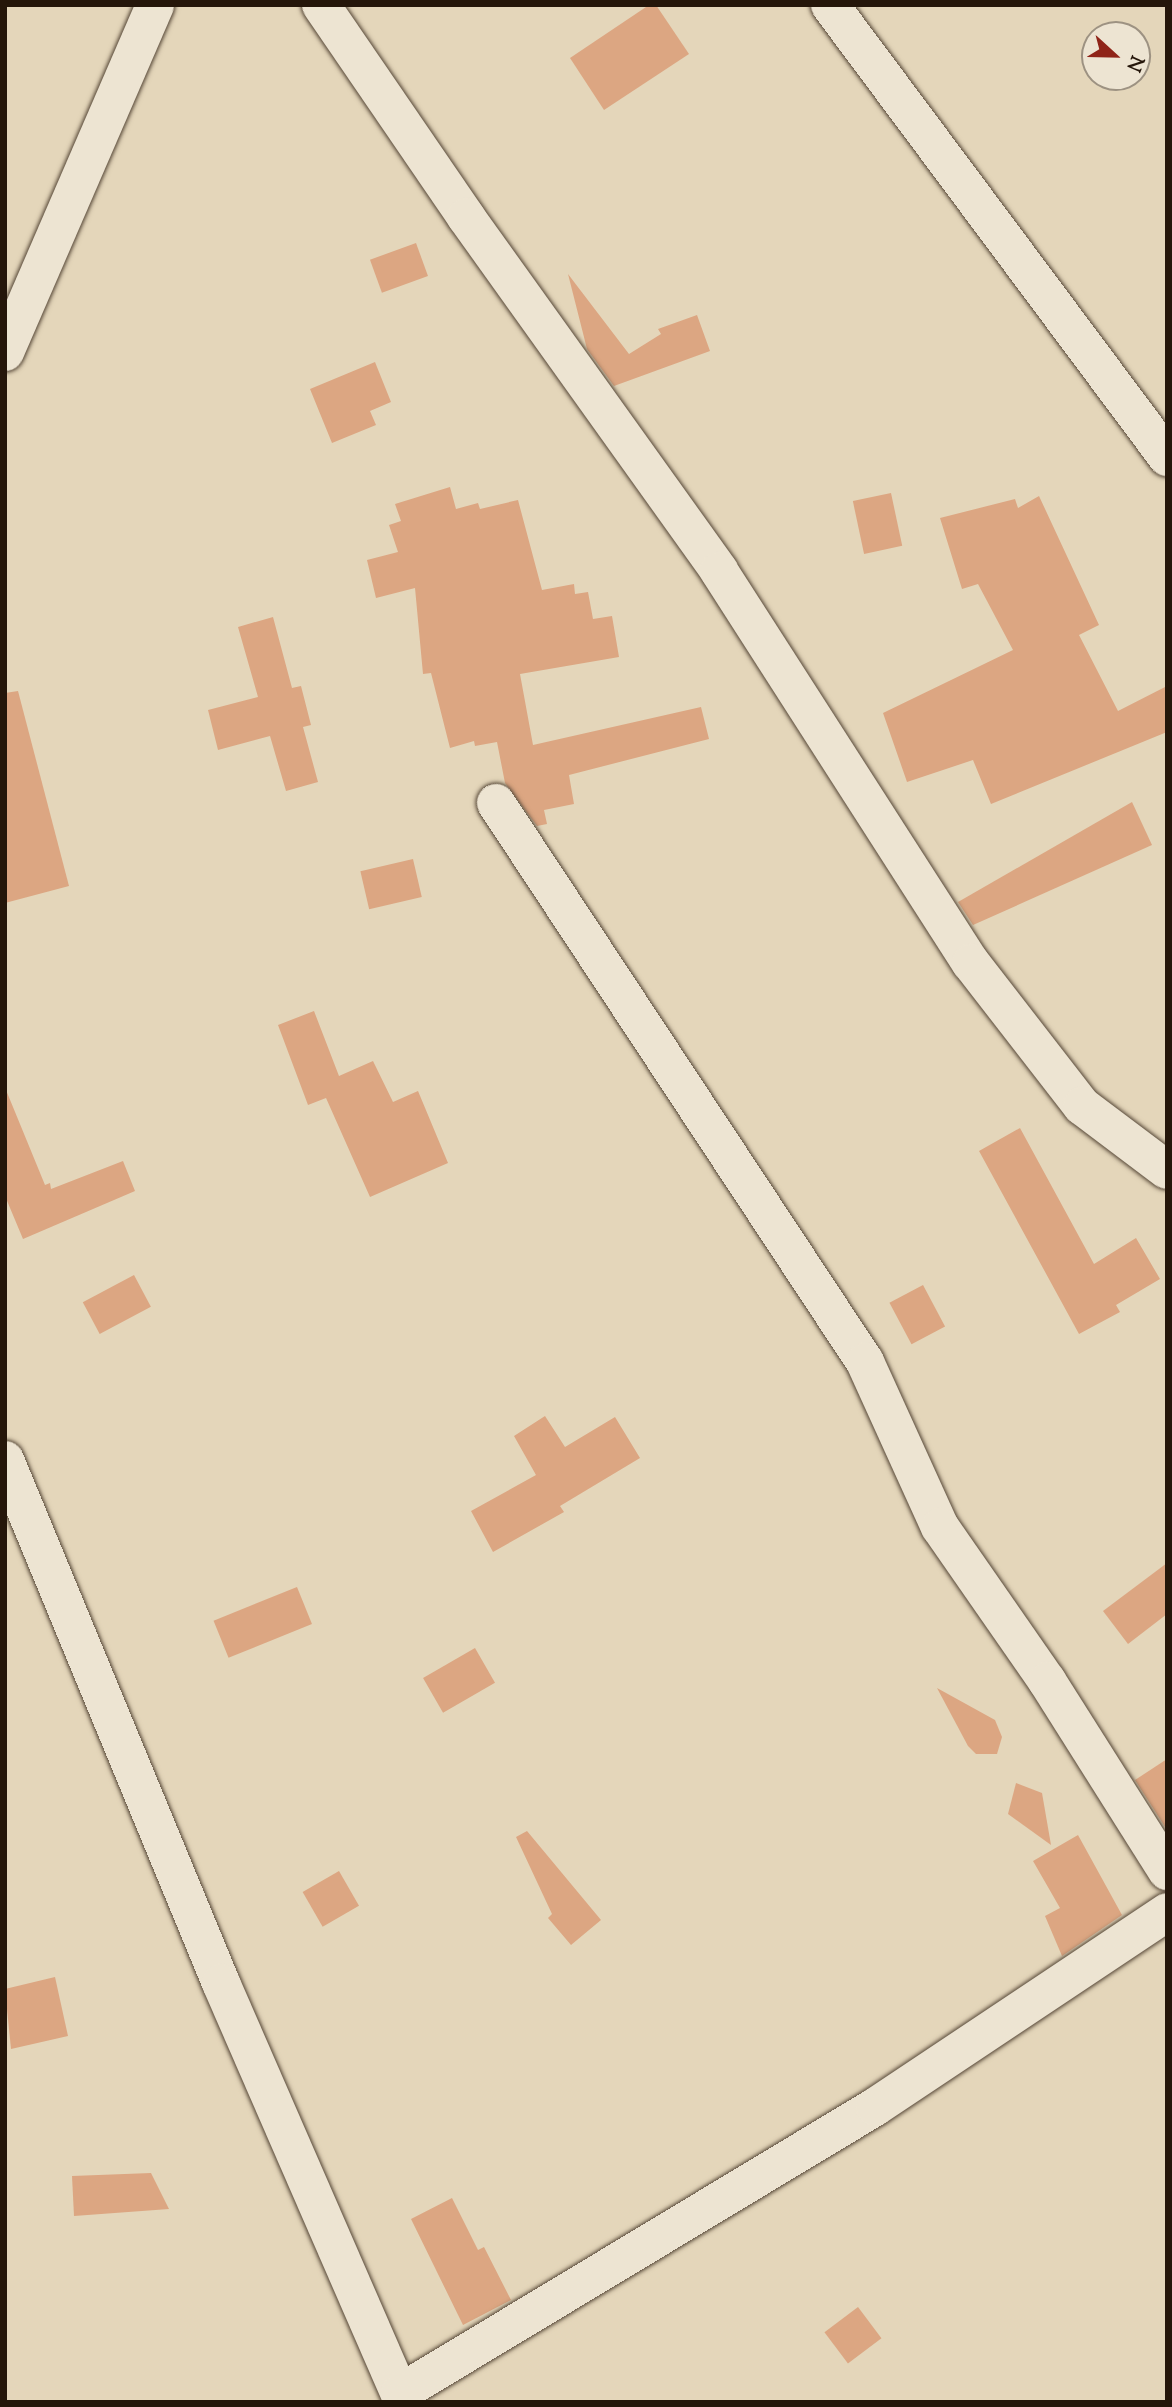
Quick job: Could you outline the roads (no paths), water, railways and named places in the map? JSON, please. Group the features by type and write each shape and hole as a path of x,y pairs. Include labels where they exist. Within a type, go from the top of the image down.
{"street":[{"path":"5,352 155,5"},
{"path":"321,5 466,217 719,571 971,964 1082,1106 1167,1170"},
{"path":"830,5 1167,457"},
{"path":"496,803 865,1362 940,1527 1047,1681 1167,1871"},
{"path":"5,1460 221,1983 402,2397 875,2107 1167,1912"}]}
